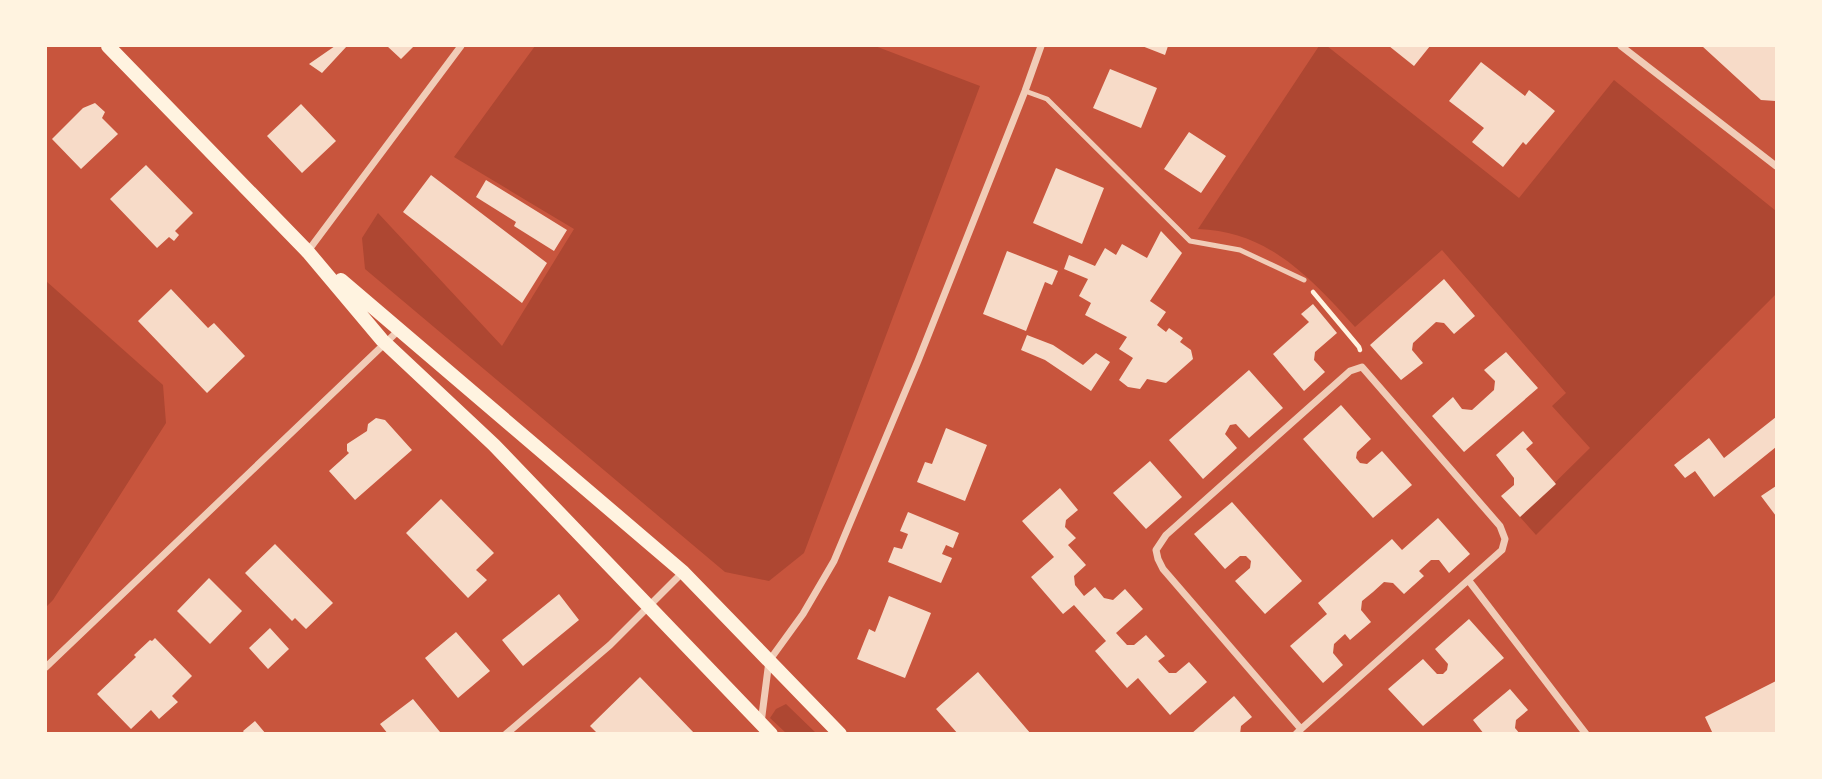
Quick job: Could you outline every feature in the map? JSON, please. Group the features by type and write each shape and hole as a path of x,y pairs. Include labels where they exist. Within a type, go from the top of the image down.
{"main road":[{"path":"108,46 308,252 385,343 494,445 766,729"},
{"path":"308,252 683,572 839,733"}],"street":[{"path":"308,252 461,46"},
{"path":"766,729 769,661 803,614 834,561 923,348 1041,46"},
{"path":"1621,46 1776,166"},
{"path":"46,667 399,330"},
{"path":"1362,368 1500,526 1505,539 1502,550 1469,581 1299,731 1163,569 1156,550 1166,535 1350,372 1362,368"},
{"path":"506,733 601,653 683,572"},
{"path":"1469,581 1586,733"}],"lane":[{"path":"1025,91 1047,99 1190,241 1240,250 1304,280"}],"path":[{"path":"1304,280 1359,347 1362,368"}],"shaded area":[{"path":"535,46 875,46 980,86 804,553 769,581 725,572 365,269 362,238 378,213 502,346 574,229 454,157"},
{"path":"1319,46 1327,46 1519,198 1614,80 1776,211 1776,294 1536,535 1520,517 1590,448 1552,406 1566,393 1442,250 1355,327 1322,291 1286,260 1267,248 1246,238 1198,229"},
{"path":"46,281 163,385 166,423 46,607"},
{"path":"786,704 816,733 786,733 770,718 776,709"}],"building":[{"path":"335,46 347,46 322,73 309,64"},
{"path":"387,46 414,46 401,59"},
{"path":"1142,46 1168,46 1165,55"},
{"path":"1389,46 1430,46 1414,66"},
{"path":"1702,46 1776,46 1776,101 1761,100"},
{"path":"1481,62 1525,96 1529,90 1555,111 1526,145 1523,142 1503,167 1472,142 1484,128 1449,101"},
{"path":"1110,69 1157,88 1141,128 1093,108"},
{"path":"95,103 105,112 102,118 118,134 81,169 52,139 83,108"},
{"path":"301,104 336,141 302,173 267,136"},
{"path":"1189,132 1226,156 1201,193 1164,169"},
{"path":"146,165 193,213 175,231 179,235 174,241 169,237 157,248 110,199"},
{"path":"1056,168 1104,188 1082,244 1033,223"},
{"path":"431,175 547,263 522,303 403,212"},
{"path":"486,180 567,230 554,251 514,226 516,222 476,197"},
{"path":"1161,231 1182,253 1150,301 1166,312 1157,325 1166,332 1169,328 1183,338 1180,342 1191,350 1193,359 1166,383 1147,379 1140,389 1128,387 1119,380 1133,358 1119,349 1127,337 1085,315 1091,303 1079,296 1088,279 1064,269 1069,255 1095,266 1105,248 1116,255 1122,244 1147,258"},
{"path":"1007,251 1058,271 1052,285 1045,282 1026,331 983,314"},
{"path":"1444,279 1475,316 1454,334 1444,323 1436,322 1413,343 1412,350 1423,363 1401,380 1370,345"},
{"path":"171,289 208,328 214,323 245,356 207,393 138,321"},
{"path":"1313,304 1337,333 1315,352 1314,360 1325,372 1304,391 1273,354 1309,322 1301,314"},
{"path":"1027,335 1053,345 1083,365 1096,353 1110,362 1091,391 1045,360 1021,350"},
{"path":"1506,352 1538,388 1464,452 1432,416 1453,397 1462,409 1472,410 1494,390 1495,381 1484,370"},
{"path":"1249,370 1283,408 1249,438 1236,424 1230,425 1225,434 1237,448 1203,479 1169,440"},
{"path":"1341,405 1371,439 1357,452 1356,458 1360,463 1367,464 1382,451 1412,485 1373,518 1303,439"},
{"path":"1776,417 1776,447 1714,497 1695,471 1685,478 1674,465 1709,438 1724,458"},
{"path":"376,418 385,420 412,450 355,500 329,471 349,453 347,444 367,431 368,424"},
{"path":"946,428 987,445 965,501 917,482 925,462 932,464"},
{"path":"1523,431 1533,443 1526,449 1556,484 1520,517 1501,496 1514,485 1514,478 1496,455"},
{"path":"1150,461 1182,497 1146,529 1113,493"},
{"path":"1776,486 1776,516 1761,496"},
{"path":"1060,488 1078,510 1066,520 1065,527 1076,538 1068,545 1086,565 1074,576 1075,585 1084,596 1095,587 1104,598 1113,600 1125,589 1143,609 1116,633 1127,645 1134,645 1146,635 1165,656 1158,661 1169,673 1176,673 1189,662 1207,682 1170,715 1138,678 1127,688 1095,651 1106,641 1074,605 1063,614 1031,577 1054,557 1022,521"},
{"path":"441,499 494,553 476,570 487,580 468,598 406,533"},
{"path":"1232,502 1302,581 1265,614 1235,581 1250,568 1251,561 1246,556 1240,556 1225,569 1194,534"},
{"path":"908,512 959,533 953,548 946,545 942,554 952,558 941,583 888,562 894,547 902,549 908,534 900,531"},
{"path":"1438,518 1470,554 1449,573 1439,560 1431,560 1419,571 1424,576 1404,594 1393,583 1384,582 1362,601 1361,610 1371,622 1350,640 1345,634 1334,644 1333,653 1343,665 1323,683 1290,646 1327,614 1318,603 1392,539 1402,550"},
{"path":"275,544 333,603 306,629 295,618 292,621 245,573"},
{"path":"209,578 242,611 210,644 177,611"},
{"path":"559,594 579,620 523,666 502,640"},
{"path":"889,596 931,613 905,678 857,659 869,629 875,632"},
{"path":"1469,619 1504,658 1423,726 1388,689 1423,659 1437,674 1443,674 1448,664 1435,649"},
{"path":"270,628 289,649 268,669 249,648"},
{"path":"456,632 490,671 458,698 425,658"},
{"path":"155,638 192,676 172,696 178,702 159,719 151,710 131,729 97,694 136,657 134,655"},
{"path":"978,672 1031,734 958,734 936,709"},
{"path":"640,677 695,734 598,734 590,726"},
{"path":"1776,681 1776,734 1713,734 1705,717"},
{"path":"1510,689 1528,710 1516,720 1515,728 1520,734 1484,734 1473,720"},
{"path":"1234,696 1252,717 1241,726 1240,734 1191,734"},
{"path":"413,699 440,732 388,734 380,724"},
{"path":"255,721 266,734 245,734 243,731"}]}
